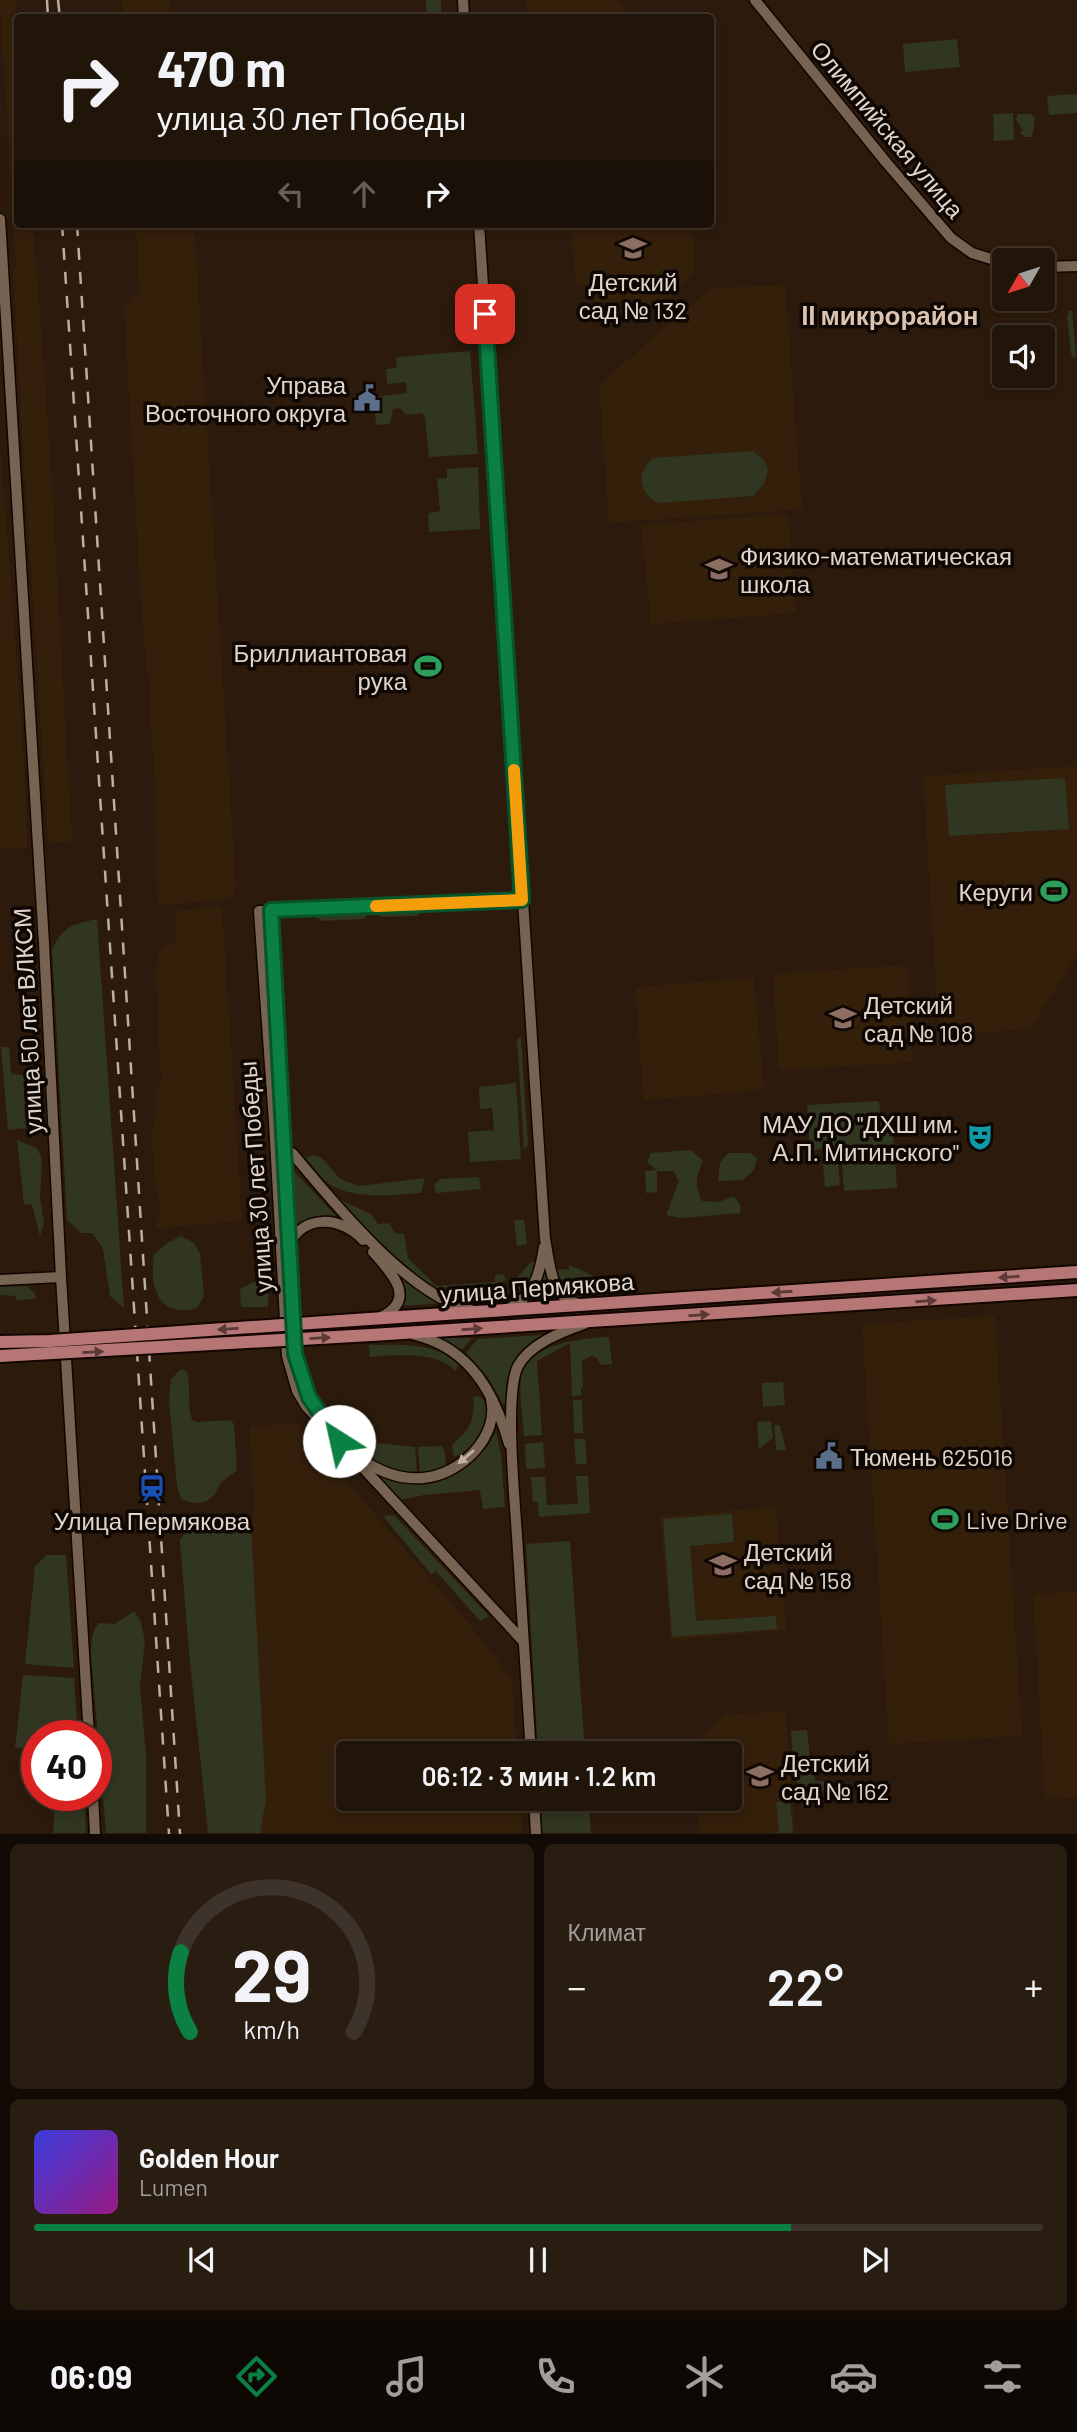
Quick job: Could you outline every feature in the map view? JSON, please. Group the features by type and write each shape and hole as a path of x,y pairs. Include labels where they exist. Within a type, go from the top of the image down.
{"main road":[{"name":"улица Пермякова","path":"0,1342 50,1341 1077,1272"},
{"name":"улица Пермякова","path":"0,1356 1077,1290"}],"street":[{"name":"Олимпийская улица","path":"755,0 885,161 951,237 972,253 992,260"},
{"name":"улица 50 лет ВЛКСМ","path":"0,219 88,1720"},
{"path":"478,228 545,1239 557,1290 572,1303 587,1305"},
{"path":"1055,267 1077,266"},
{"name":"улица 30 лет Победы","path":"335,1437 309,1397 295,1354 289,1246 259,911 522,900"},
{"name":"улица 30 лет Победы","path":"271,910 287,1356 290,1373 301,1400 523,1641"},
{"path":"280,1149 392,1273 399,1288 397,1304 392,1311 374,1319"},
{"path":"280,1149 293,1154 384,1255 412,1279 447,1301 482,1312"},
{"path":"289,1246 297,1234 316,1222 339,1224 358,1235"},
{"path":"504,1310 519,1303 532,1289 539,1274 545,1239"},
{"path":"0,1280 61,1277"},
{"path":"530,1741 512,1458 513,1389 517,1367 527,1354 553,1337 597,1321"},
{"path":"403,1333 429,1339 460,1356 479,1377 506,1431 512,1458"},
{"path":"344,1446 367,1463 391,1475 416,1478 438,1475 462,1461 485,1439 493,1420 491,1399"},
{"path":"94,1811 95,1833"},
{"path":"535,1811 536,1833"}],"shaded area":[{"path":"0,0 15,0 14,228 33,228 50,450 72,841 48,843 21,417 13,269 16,268"},
{"path":"122,0 169,0 170,14 123,14"},
{"path":"526,0 616,0 629,14 528,14"},
{"path":"136,228 194,228 236,889 232,899 157,905 150,677 147,673 140,588 124,305 133,303 132,296 140,295"},
{"name":"Детский сад № 132","path":"570,228 692,228 695,272 663,304 596,302 594,286 576,285"},
{"path":"785,285 802,509 609,523 599,385 710,288"},
{"path":"0,443 22,729 28,847 0,849"},
{"name":"Физико-математическая школа","path":"788,514 796,613 651,624 641,525"},
{"path":"1077,766 1077,955 1030,1029 939,1035 923,776"},
{"path":"222,907 242,1221 157,1228 156,1221 161,1214 154,1175 152,1136 157,1105 156,1090 162,1080 155,973 159,951 176,941 176,911"},
{"name":"Детский сад № 108","path":"907,965 913,1062 779,1070 773,974"},
{"path":"754,978 764,1090 644,1100 635,987"},
{"path":"995,1316 1022,1736 889,1744 862,1324"},
{"path":"298,1424 470,1625 512,1679 516,1741 336,1741 336,1811 521,1811 522,1833 245,1833 223,1520 254,1518 250,1426"},
{"name":"Детский сад № 158","path":"776,1507 786,1630 671,1640 660,1517"},
{"path":"1077,1592 1077,1798 1045,1799 1033,1594"},
{"name":"Детский сад № 162","path":"785,1711 795,1833 700,1833 697,1811 742,1811 742,1741 699,1741 724,1715"}],"green space":[{"path":"426,0 441,0 441,14 427,14"},
{"path":"957,39 960,67 905,72 903,44"},
{"path":"1077,94 1077,113 1049,115 1047,96"},
{"path":"1013,113 1014,140 994,141 993,114"},
{"path":"1018,114 1031,114 1035,118 1032,137 1025,137 1020,133 1023,130 1016,119"},
{"path":"1069,311 1072,311 1076,357 1071,353 1067,316"},
{"path":"470,351 478,454 429,457 425,417 422,413 406,415 400,408 393,409 390,424 376,425 374,397 407,393 406,382 387,384 386,369 397,368 396,357"},
{"path":"753,451 765,461 768,470 764,484 753,496 659,503 647,494 642,483 644,470 653,458"},
{"path":"478,467 480,529 429,532 428,513 440,511 437,479 447,478 447,469"},
{"path":"1065,778 1069,829 949,836 945,785"},
{"path":"418,909 420,913 417,916 381,917 377,913 380,911"},
{"path":"363,911 367,914 365,919 322,921 310,912"},
{"path":"97,919 124,1308 110,1296 103,1249 92,1233 81,1233 67,1220 52,949 70,927"},
{"path":"519,1037 528,1145 524,1149 517,1040"},
{"path":"1,1047 9,1047 11,1074 25,1075 31,1109 26,1128 8,1130"},
{"path":"516,1083 521,1159 470,1162 468,1132 494,1130 492,1108 480,1109 479,1087"},
{"path":"879,1101 881,1120 892,1119 897,1188 844,1191 841,1148 810,1150 807,1105"},
{"path":"17,1140 37,1148 42,1159 40,1197 44,1223 40,1236 32,1205 24,1204"},
{"path":"691,1150 703,1161 697,1181 702,1201 719,1202 734,1196 741,1206 740,1213 682,1218 666,1215 679,1181 673,1171 657,1171 657,1192 646,1193 645,1171 656,1170 647,1162 651,1153"},
{"path":"837,1152 840,1185 825,1187 822,1153"},
{"path":"728,1153 750,1153 757,1158 754,1170 743,1180 718,1181 720,1163"},
{"path":"313,1155 322,1158 340,1179 359,1186 425,1178 421,1193 373,1195 348,1192 325,1181 306,1158"},
{"path":"289,1167 336,1216 311,1218 292,1232"},
{"path":"479,1177 481,1189 436,1193 434,1185 440,1179"},
{"path":"341,1200 371,1214 378,1224 389,1223 395,1233 404,1234 408,1258 436,1286 495,1282 495,1275 503,1274 506,1280 457,1299 448,1297 404,1269 340,1204"},
{"path":"514,1220 524,1220 527,1244 517,1246"},
{"path":"181,1236 194,1243 200,1254 204,1296 197,1308 184,1310 173,1309 165,1304 155,1288 153,1277 154,1254"},
{"path":"532,1261 535,1263 534,1272 524,1289 518,1289 515,1280"},
{"path":"569,1265 617,1286 617,1295 587,1300 571,1296 560,1282 557,1270 569,1269"},
{"path":"545,1267 554,1293 560,1301 527,1303 541,1282"},
{"path":"400,1276 417,1289 444,1303 402,1306 406,1290"},
{"path":"268,1279 268,1307 241,1307 240,1289 256,1281"},
{"path":"506,1285 508,1297 499,1303 463,1302 497,1287"},
{"path":"26,1286 35,1293 36,1299 16,1300 16,1296 0,1295 0,1287"},
{"path":"542,1335 517,1357 513,1364 503,1404 488,1377 466,1353 478,1339"},
{"path":"609,1337 612,1364 601,1365 597,1358 591,1356 582,1361 581,1395 572,1396 570,1343 537,1361 542,1435 524,1436 520,1383 523,1369 529,1360 538,1353 562,1344"},
{"path":"438,1338 472,1338 462,1350"},
{"path":"369,1345 428,1348 449,1357 459,1365 455,1371 438,1360 427,1357 370,1357"},
{"path":"181,1369 187,1372 192,1420 230,1420 234,1424 237,1470 221,1482 210,1499 203,1502 194,1503 181,1499 177,1486 169,1401 171,1379"},
{"path":"783,1382 785,1405 763,1407 762,1383"},
{"path":"480,1396 487,1413 482,1431 470,1447 454,1457 452,1445 470,1424 473,1397"},
{"path":"573,1400 582,1400 583,1433 574,1433"},
{"path":"771,1421 773,1438 759,1449 757,1422"},
{"path":"774,1425 780,1425 786,1450 776,1450"},
{"path":"496,1432 501,1454 505,1507 483,1509 480,1490 400,1500 377,1475 412,1482 445,1478 473,1461 486,1448"},
{"path":"574,1439 585,1439 587,1464 576,1464"},
{"path":"356,1441 415,1447 417,1473 376,1463 355,1448 353,1444"},
{"path":"543,1442 545,1468 526,1469 525,1444"},
{"path":"441,1446 444,1449 446,1465 420,1473 418,1447"},
{"path":"576,1476 588,1476 590,1513 539,1517 538,1502 533,1502 531,1477 545,1477 547,1505 578,1504"},
{"path":"732,1514 734,1542 690,1546 696,1621 776,1616 777,1629 672,1637 663,1519"},
{"path":"394,1515 489,1616 480,1621 436,1571 431,1574 383,1516"},
{"path":"200,1520 251,1526 266,1799 260,1833 208,1833 180,1540 189,1527"},
{"path":"570,1541 584,1741 537,1741 526,1544"},
{"path":"47,1555 66,1555 74,1668 25,1664 35,1566"},
{"path":"134,1611 141,1622 145,1642 140,1685 146,1755 146,1833 106,1833 104,1811 112,1811 112,1720 97,1720 91,1654 92,1638 99,1623 115,1624"},
{"path":"23,1675 74,1678 77,1720 21,1720 21,1748 15,1748"},
{"path":"807,1730 810,1757 793,1758 791,1731"},
{"path":"814,1764 815,1781 825,1781 825,1789 803,1809 793,1766"},
{"path":"790,1801 793,1833 771,1833 779,1832 776,1802"},
{"path":"55,1811 85,1811 86,1833 53,1833"},
{"path":"541,1811 589,1811 591,1833 542,1833"}],"railway":[{"path":"47,0 48,14"},
{"path":"58,0 60,14"},
{"path":"62,228 169,1834"},
{"path":"77,228 180,1834"}],"slow traffic":[{"path":"376,906 522,900 514,770"}],"place":[{"name":"Детский сад № 132","path":"633,248"},
{"name":"Управа Восточного округа","path":"367,398"},
{"name":"Физико-математическая школа","path":"719,569"},
{"name":"Бриллиантовая рука","path":"428,666"},
{"name":"Керуги","path":"1054,891"},
{"name":"Детский сад № 108","path":"843,1018"},
{"name":"МАУ ДО \"ДХШ им. А.П. Митинского\"","path":"980,1137"},
{"name":"Тюмень 625016","path":"829,1456"},
{"name":"Улица Пермякова","path":"152,1488"},
{"name":"Live Drive","path":"945,1519"},
{"name":"Детский сад № 158","path":"723,1565"},
{"name":"Детский сад № 162","path":"760,1776"}],"district":[{"name":"II микрорайон","path":"890,314"}],"route":[{"path":"339,1441 309,1397 295,1354 271,910 522,900 485,314"}]}
